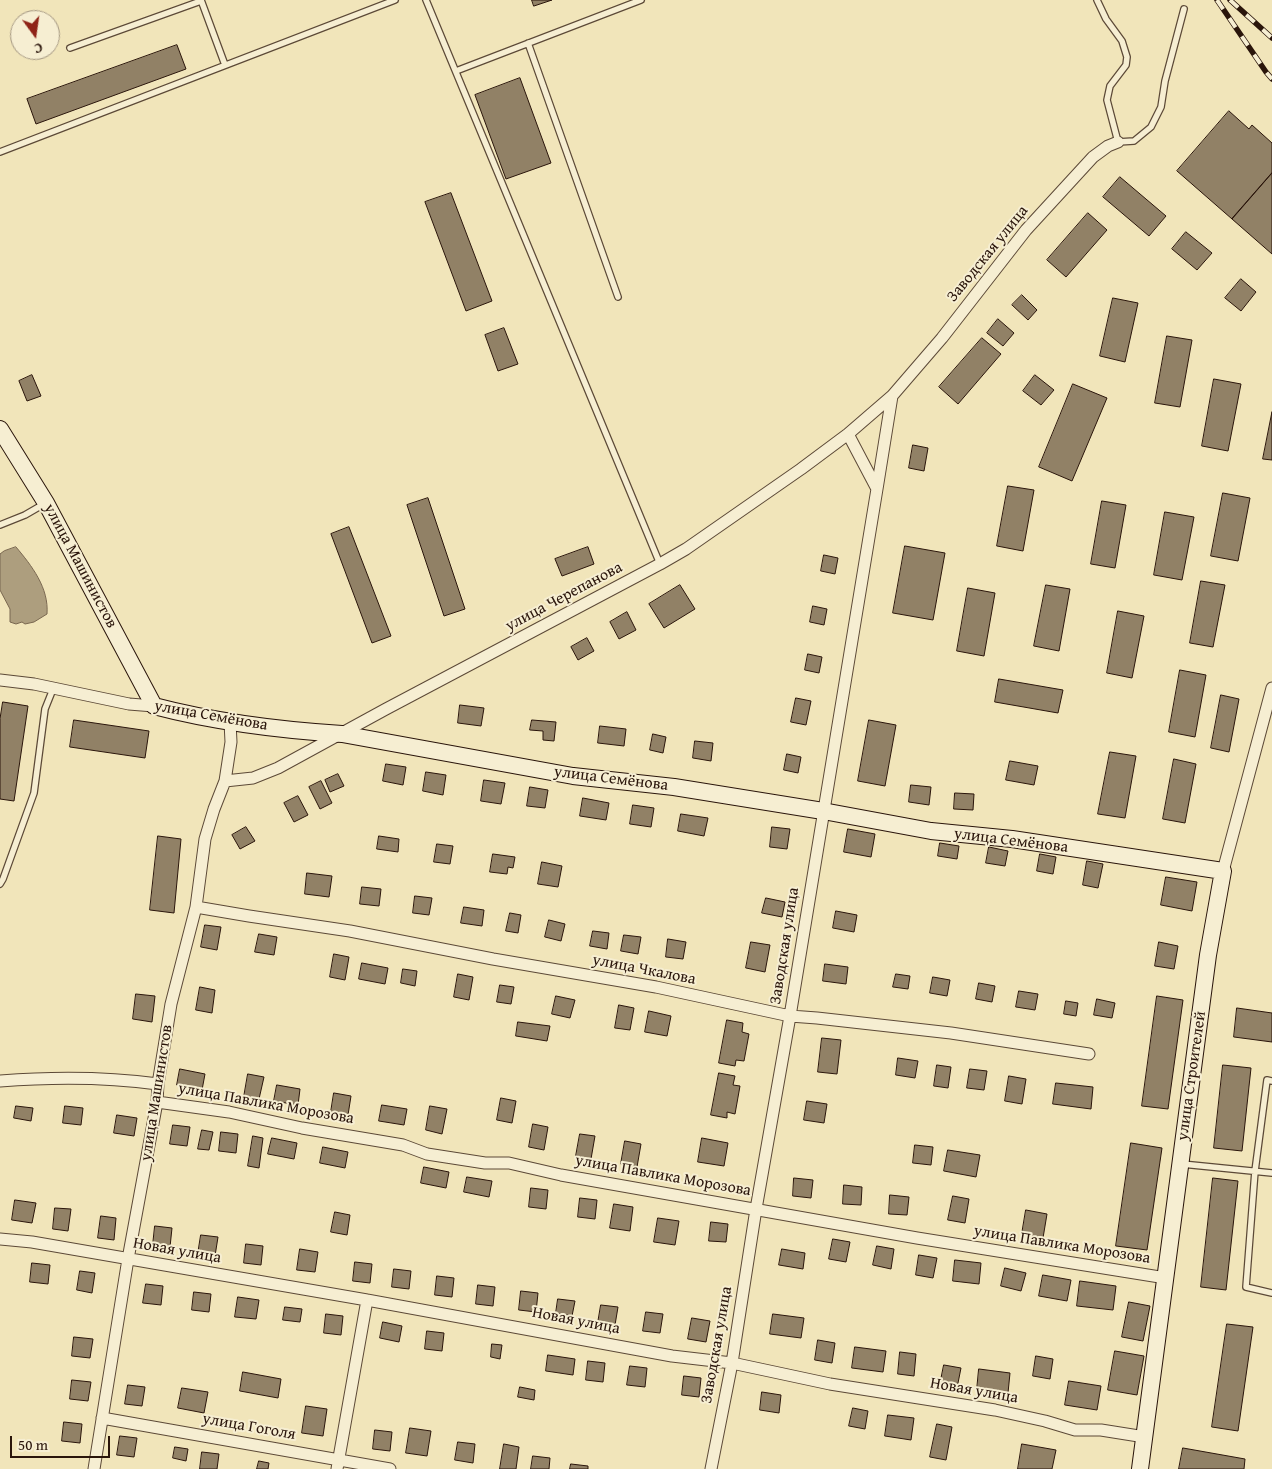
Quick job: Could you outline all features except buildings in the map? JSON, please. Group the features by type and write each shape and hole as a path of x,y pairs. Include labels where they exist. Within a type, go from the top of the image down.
{"street":[{"name":"Заводская улица","path":"710,1469 732,1363 892,396 942,338 1026,230 1093,157 1108,146 1118,142"},
{"name":"улица Черепанова","path":"226,781 253,778 278,768 686,549 802,469 848,434 892,396"},
{"name":"улица Машинистов","path":"0,429 46,503 154,706"},
{"path":"848,434 877,489"},
{"name":"улица Семёнова","path":"0,680 34,684 129,704 154,706 230,722 309,732 342,734 572,776 674,787 931,831 1012,839 1223,872"},
{"name":"улица Строителей","path":"1140,1469 1208,955 1223,872 1272,688"},
{"name":"улица Машинистов","path":"94,1469 128,1259 157,1102 158,1084 171,1004 196,907 205,839 214,809 226,781 231,742 230,722"},
{"name":"улица Чкалова","path":"196,907 350,931 493,959 656,987 790,1016 952,1033 1089,1054"},
{"name":"улица Павлика Морозова","path":"0,1081 50,1078 126,1080 158,1084"},
{"name":"улица Павлика Морозова","path":"157,1102 228,1112 302,1128 403,1145 427,1154 485,1163 509,1163 917,1238 1166,1278"},
{"name":"Новая улица","path":"0,1239 32,1242 367,1300 672,1356 732,1363 830,1384 995,1410 1075,1430 1101,1430 1145,1437"},
{"path":"338,1464 367,1300"},
{"name":"улица Гоголя","path":"102,1418 338,1464 390,1469"}],"lane":[{"path":"70,48 201,0 225,65"},
{"path":"0,152 395,0"},
{"path":"426,0 660,564"},
{"path":"456,71 641,0"},
{"path":"1097,0 1106,19 1122,41 1127,57 1126,65 1110,86 1107,100 1118,142 1134,141 1150,127 1161,107 1165,82 1184,9"},
{"path":"528,43 618,297"},
{"path":"0,525 46,503"},
{"path":"0,884 34,793 45,709 53,689"},
{"path":"1272,1081 1267,1080 1256,1171 1246,1287 1272,1293"},
{"path":"1180,1164 1272,1172"}],"shaded area":[{"path":"16,547 38,578 47,604 47,614 34,622 25,624 22,622 16,624 10,622 10,609 0,590 0,554"}],"railway":[{"path":"1217,0 1272,79"},
{"path":"1230,0 1272,38"}]}
